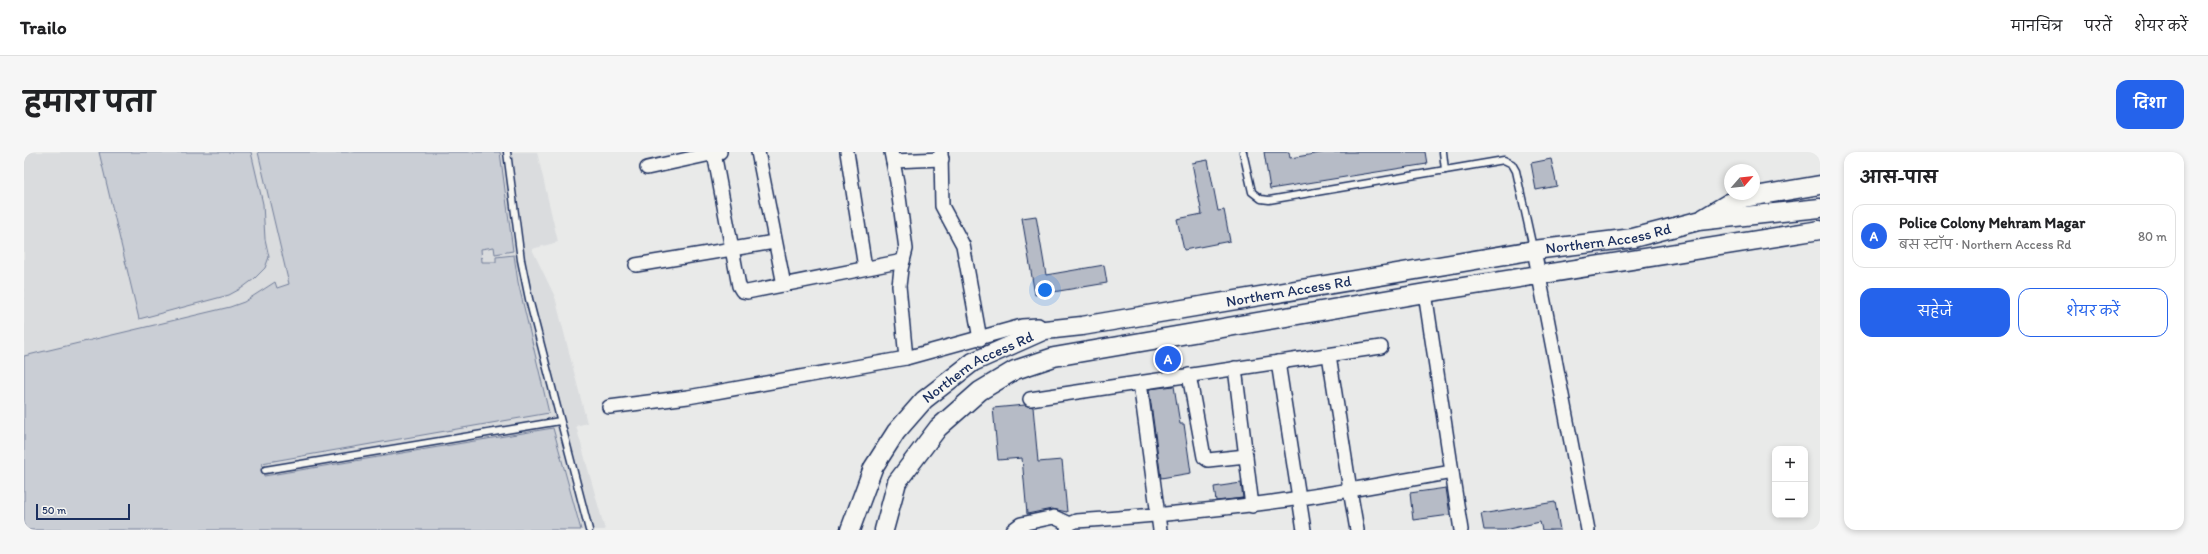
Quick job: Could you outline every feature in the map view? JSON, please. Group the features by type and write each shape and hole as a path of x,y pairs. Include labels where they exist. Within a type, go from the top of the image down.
{"main road":[{"path":"1698,221 1734,202 1820,185"},
{"name":"Northern Access Rd","path":"850,530 873,468 896,432 924,400 973,362 1045,330 1082,326 1534,250 1633,238 1698,221 1820,208"},
{"name":"Northern Access Rd","path":"884,530 897,482 944,423 980,391 1015,370 1054,357 1539,274 1820,230"},
{"path":"1082,326 1087,351"}],"street":[{"path":"758,152 774,242 784,284"},
{"path":"847,152 865,268"},
{"path":"647,168 717,153 733,250 742,291 747,292 865,268 903,262"},
{"path":"906,358 899,286 906,249 892,157 942,155 942,206 962,245 980,338"},
{"path":"636,265 774,242"},
{"path":"1534,250 1588,530"},
{"path":"1425,293 1461,530"},
{"path":"609,407 688,397 906,358 1032,324 1038,325 1045,330"},
{"path":"1030,399 1381,347"},
{"path":"1328,355 1357,530"},
{"path":"1278,362 1304,530"},
{"path":"1235,368 1252,506"},
{"path":"1189,375 1204,457 1208,460 1246,456"},
{"path":"1140,383 1160,530"},
{"path":"1013,530 1021,524 1054,517 1068,527 1076,521 1158,516 1252,506 1452,472"}],"lane":[{"path":"507,152 529,299 589,530"},
{"path":"1243,152 1252,192 1262,199 1269,200 1504,160 1512,164 1516,171 1534,250"},
{"path":"1443,152 1445,170"},
{"path":"265,470 560,421"}],"shaded area":[{"path":"24,152 537,152 558,242 532,249 555,297 587,423 576,426 605,530 24,530"},
{"path":"99,152 251,152 263,204 265,239 269,257 265,268 242,288 229,295 139,319"},
{"path":"258,152 500,152 513,251 495,254 494,247 481,249 482,262 496,262 496,257 514,255 518,282 549,413 262,463 264,476 553,428 581,530 24,530 24,356 230,307 244,302 275,282 277,288 289,284"}],"building":[{"path":"1264,152 1289,152 1290,158 1327,152 1425,152 1427,164 1270,189"},
{"path":"1551,159 1557,186 1536,190 1531,163"},
{"path":"1208,160 1218,211 1224,210 1230,241 1184,250 1177,219 1202,214 1192,163"},
{"path":"1036,216 1046,275 1104,265 1107,283 1035,295 1022,218"},
{"path":"1174,386 1180,424 1184,424 1191,473 1161,478 1149,389"},
{"path":"1025,405 1033,407 1038,462 1062,460 1067,512 1052,509 1027,514 1022,458 998,460 993,408"},
{"path":"1241,483 1243,498 1216,501 1214,487"},
{"path":"1446,488 1450,515 1413,520 1410,493"},
{"path":"1555,502 1560,530 1542,530 1540,522 1504,530 1484,530 1481,514"}],"place":[{"name":"Police Colony Mehram Magar","path":"1168,359"}]}
